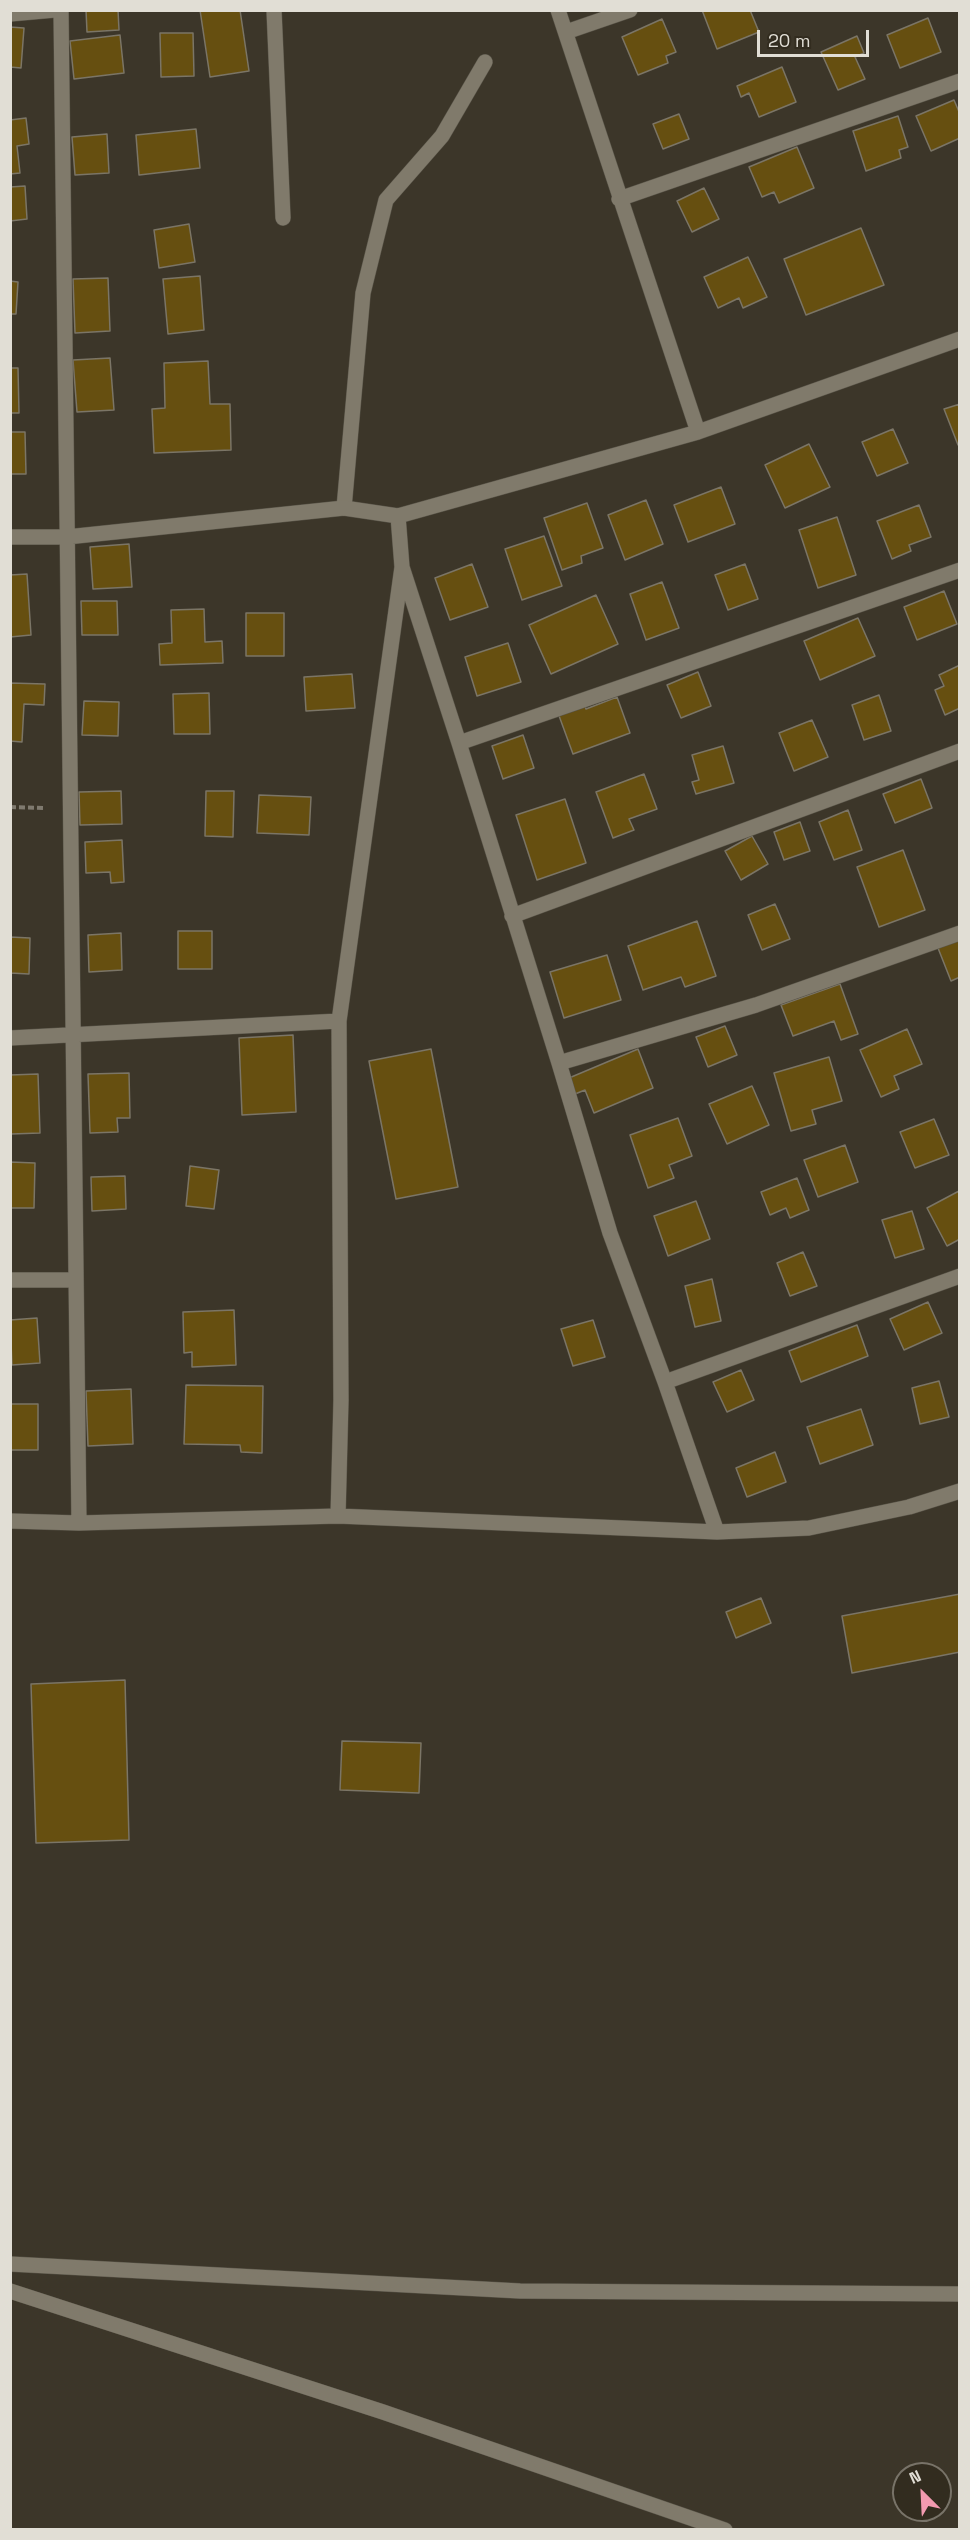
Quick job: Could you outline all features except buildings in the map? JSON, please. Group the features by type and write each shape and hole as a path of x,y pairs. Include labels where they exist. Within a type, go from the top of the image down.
{"street":[{"path":"10,14 55,10"},
{"path":"61,10 79,1523"},
{"path":"274,10 283,218"},
{"path":"558,10 698,432"},
{"path":"566,32 630,10"},
{"path":"344,508 363,293 386,200 442,136 485,62"},
{"path":"619,199 960,81"},
{"path":"10,537 67,537 344,508 398,516 698,432 960,339"},
{"path":"338,1516 341,1400 339,1021 402,567 398,516"},
{"path":"402,567 459,742 610,1233 717,1532"},
{"path":"459,742 960,570"},
{"path":"512,916 960,751"},
{"path":"559,1063 756,1005 960,933"},
{"path":"10,1038 339,1021"},
{"path":"665,1382 960,1276"},
{"path":"10,1281 75,1280"},
{"path":"10,1521 79,1523 338,1516 717,1532 809,1528 909,1507 960,1491"},
{"path":"10,2264 520,2291 960,2294"},
{"path":"10,2291 383,2412 725,2529"}]}
